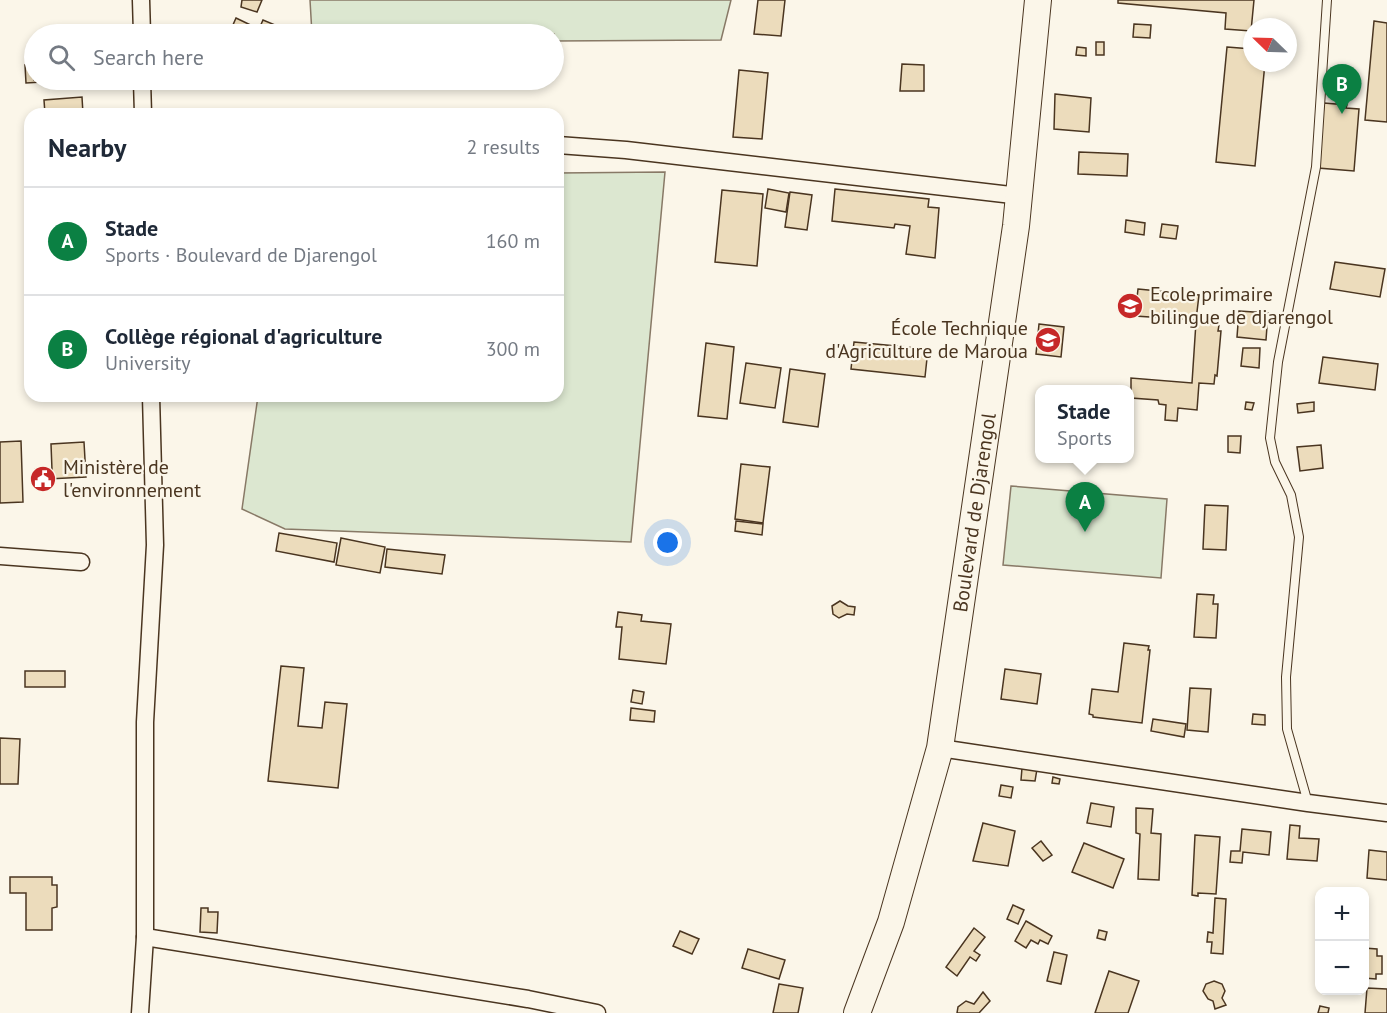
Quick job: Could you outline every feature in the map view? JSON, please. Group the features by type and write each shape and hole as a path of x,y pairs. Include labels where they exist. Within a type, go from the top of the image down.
{"main road":[{"name":"Boulevard de Djarengol","path":"857,1013 891,922 940,748 1020,196 1038,0"}],"street":[{"path":"141,0 141,24"},
{"path":"142,90 143,108"},
{"path":"564,145 626,150 1020,196"},
{"path":"140,1013 144,937 145,722 154,545 151,402"},
{"path":"0,556 81,562"},
{"path":"940,748 1387,813"},
{"path":"144,937 528,999 597,1013"}],"lane":[{"path":"1308,803 1287,729 1286,677 1299,537 1292,495 1275,462 1270,438 1278,362 1316,167 1327,0"}],"green space":[{"path":"310,0 731,0 721,40 564,41 564,24 311,24"},
{"path":"665,172 631,542 285,529 242,509 257,402 564,402 564,173"},
{"path":"1011,486 1167,499 1161,578 1003,565"}],"building":[{"path":"242,0 262,0 257,12 241,7"},
{"path":"758,0 785,0 781,36 754,34"},
{"path":"1118,0 1254,0 1252,18 1243,18 1243,30 1225,29 1226,13 1118,3"},
{"path":"236,18 249,24 233,24"},
{"path":"263,20 273,24 261,24"},
{"path":"1374,21 1387,23 1387,122 1365,120"},
{"path":"1134,24 1151,25 1150,38 1133,37"},
{"path":"1096,42 1104,42 1104,55 1096,55"},
{"path":"1077,47 1086,48 1086,56 1076,55"},
{"path":"1227,47 1243,48 1243,72 1264,72 1255,166 1216,162"},
{"path":"902,64 924,65 924,91 900,91"},
{"path":"739,70 768,73 762,139 733,137"},
{"path":"1055,94 1091,98 1089,132 1054,129"},
{"path":"82,97 83,108 45,108 44,100"},
{"path":"1324,103 1347,105 1346,108 1359,109 1354,171 1318,168"},
{"path":"1079,152 1128,154 1127,176 1078,174"},
{"path":"768,189 789,193 786,212 765,208"},
{"path":"835,189 929,199 928,207 939,208 935,258 906,254 910,226 895,224 894,228 832,221"},
{"path":"722,190 763,194 757,266 715,262"},
{"path":"790,192 812,195 807,230 785,227"},
{"path":"1126,220 1145,223 1144,235 1125,232"},
{"path":"1162,224 1178,226 1176,239 1160,237"},
{"path":"1335,262 1385,269 1380,297 1330,289"},
{"path":"1138,289 1199,295 1196,320 1135,316"},
{"path":"1239,311 1268,313 1266,340 1237,337"},
{"path":"1196,322 1219,325 1218,331 1221,331 1217,376 1215,375 1214,384 1199,383 1197,410 1178,408 1177,421 1165,420 1166,405 1159,404 1158,400 1134,398 1134,385 1131,385 1131,378 1192,383"},
{"path":"1039,324 1064,327 1061,357 1036,354"},
{"path":"854,342 928,349 925,377 851,369"},
{"path":"706,343 734,347 727,419 698,416"},
{"path":"1243,348 1260,348 1259,368 1241,366"},
{"path":"1323,357 1378,364 1375,390 1319,383"},
{"path":"746,363 781,368 775,408 740,403"},
{"path":"790,369 825,374 818,427 783,422"},
{"path":"1246,402 1254,403 1252,410 1245,409"},
{"path":"1314,402 1314,411 1298,413 1297,404"},
{"path":"1228,436 1241,436 1240,453 1228,452"},
{"path":"21,441 23,502 0,503 0,442"},
{"path":"84,442 86,477 48,479 47,471 52,470 51,444"},
{"path":"1321,445 1323,468 1300,471 1297,447"},
{"path":"741,464 770,467 763,523 735,519"},
{"path":"1205,505 1228,506 1226,550 1203,549"},
{"path":"736,521 763,524 762,535 735,531"},
{"path":"279,533 337,543 334,562 276,551"},
{"path":"341,538 385,547 380,573 336,565"},
{"path":"387,549 445,555 442,574 385,567"},
{"path":"1197,594 1214,595 1213,604 1218,604 1216,638 1194,637"},
{"path":"840,601 855,607 854,615 847,614 839,618 833,614 832,606"},
{"path":"618,612 642,615 641,621 671,624 666,664 619,659 622,627 616,627"},
{"path":"1124,643 1149,646 1148,650 1150,650 1142,723 1093,717 1089,714 1092,689 1118,692"},
{"path":"281,666 304,668 298,726 322,728 325,702 347,704 338,788 268,781"},
{"path":"1005,669 1041,674 1037,704 1001,699"},
{"path":"25,671 65,671 65,687 25,687"},
{"path":"1190,688 1211,689 1208,732 1187,730"},
{"path":"633,690 644,692 642,704 631,702"},
{"path":"631,708 655,711 654,722 630,720"},
{"path":"1253,714 1265,715 1265,725 1252,724"},
{"path":"1153,719 1186,724 1184,737 1151,731"},
{"path":"0,738 20,739 18,784 0,784"},
{"path":"1022,768 1037,769 1035,781 1021,780"},
{"path":"1053,777 1060,779 1059,784 1052,783"},
{"path":"1001,785 1013,787 1011,798 999,796"},
{"path":"1091,803 1114,807 1111,827 1087,823"},
{"path":"1136,808 1153,809 1151,833 1161,834 1159,880 1138,879 1140,834 1136,833"},
{"path":"983,823 1015,831 1008,866 973,861"},
{"path":"1290,825 1300,826 1299,838 1319,839 1317,861 1287,859"},
{"path":"1242,829 1271,832 1269,855 1243,852 1242,863 1230,862 1231,851 1240,851"},
{"path":"1195,835 1220,837 1216,894 1192,895"},
{"path":"1041,841 1052,855 1043,861 1032,848"},
{"path":"1084,843 1124,859 1113,888 1072,872"},
{"path":"1369,850 1387,852 1387,880 1367,878"},
{"path":"10,877 52,877 52,885 57,885 57,907 52,908 52,930 26,930 26,893 10,893"},
{"path":"1215,898 1226,899 1223,954 1211,953 1212,942 1207,942 1208,932 1213,933"},
{"path":"1013,905 1024,910 1018,924 1007,919"},
{"path":"201,908 208,908 208,912 218,912 217,933 200,932"},
{"path":"1026,921 1052,936 1048,944 1040,940 1038,944 1031,940 1026,948 1015,941"},
{"path":"974,928 985,937 974,951 980,955 976,961 970,957 957,976 946,967"},
{"path":"1099,930 1107,932 1105,940 1097,938"},
{"path":"680,931 699,939 692,954 673,946"},
{"path":"1369,948 1377,949 1377,956 1382,956 1382,974 1376,974 1376,979 1369,978"},
{"path":"748,949 785,960 779,979 742,968"},
{"path":"1054,952 1067,955 1061,984 1047,981"},
{"path":"1109,971 1139,981 1128,1013 1095,1013"},
{"path":"1214,981 1222,984 1225,991 1222,998 1226,1005 1215,1009 1213,1001 1208,999 1203,991 1206,984"},
{"path":"779,984 803,988 798,1013 773,1013"},
{"path":"1369,988 1387,989 1387,1013 1365,1013"},
{"path":"983,992 990,1001 979,1013 957,1013 958,1007 966,1001 974,1004"},
{"path":"1320,1006 1329,1008 1328,1013 1318,1013"}],"place":[{"name":"Collège régional d'agriculture","path":"1342,114"},
{"name":"Ecole primaire bilingue de djarengol","path":"1130,306"},
{"name":"École Technique d'Agriculture de Maroua","path":"1048,340"},
{"name":"Ministère de l'environnement","path":"43,479"},
{"name":"Stade","path":"1085,532"}]}
